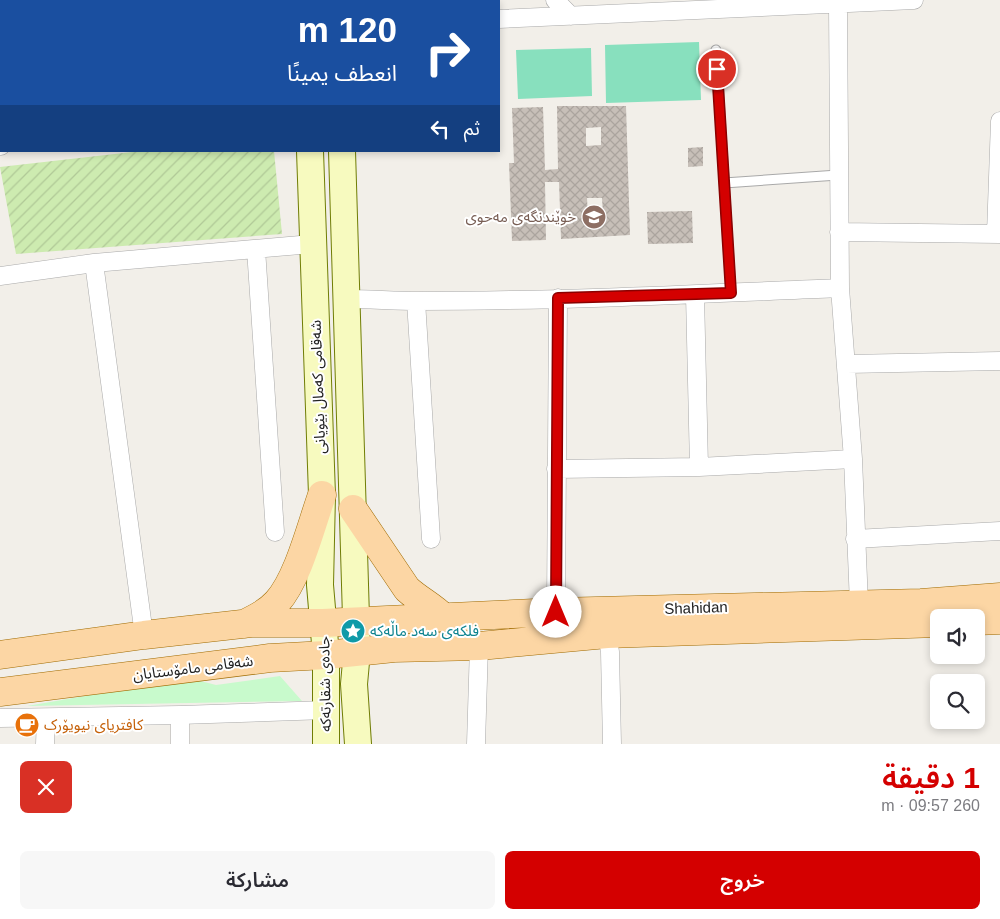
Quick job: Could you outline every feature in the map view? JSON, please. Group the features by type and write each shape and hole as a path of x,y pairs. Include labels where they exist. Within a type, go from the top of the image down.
{"main road":[{"name":"شەقامی کەمال بێویانی","path":"310,152 322,495 320,585 323,623"},
{"name":"شەقامی کەمال بێویانی","path":"342,152 356,622"},
{"path":"244,624 269,610 286,590 322,495"},
{"path":"353,509 408,589 419,599 434,607 443,617"},
{"name":"Shahidan","path":"323,623 556,612 859,604 928,617 1000,597"},
{"name":"شەقامی مامۆستایان","path":"0,692 262,659 357,651 479,646 607,634 928,617"},
{"path":"985,621 1000,620"},
{"name":"جادەی شقارتەکە","path":"356,622 357,651 354,684 358,744"},
{"path":"0,651 244,624 323,623"},
{"name":"جادەی شقارتەکە","path":"323,623 326,655 326,744"}],"street":[{"path":"555,0 571,16"},
{"path":"500,19 807,2 838,4 914,0"},
{"path":"838,4 840,288 853,460 859,604"},
{"path":"839,232 998,234 1000,121"},
{"path":"0,276 94,264 312,244"},
{"path":"256,249 274,532"},
{"path":"94,264 144,635"},
{"path":"346,299 416,301 695,295 840,288"},
{"path":"695,295 698,467"},
{"path":"556,612 558,298"},
{"path":"416,301 431,539"},
{"path":"847,364 1000,361"},
{"path":"556,469 698,467 853,460"},
{"path":"855,539 1000,531"},
{"path":"607,634 610,652 612,744"},
{"path":"476,744 479,646"},
{"path":"0,718 326,710"},
{"path":"180,715 180,744"},
{"path":"46,718 46,744"}],"lane":[{"path":"716,50 731,293"},
{"path":"724,183 838,175"}],"green space":[{"path":"699,42 701,100 606,103 605,45"},
{"path":"591,48 592,96 518,99 516,50"},
{"path":"132,152 274,152 282,234 16,254 0,167"},
{"path":"280,676 302,701 27,706 189,678 216,685"}],"building":[{"path":"557,106 626,106 630,235 561,239 559,182 545,182 546,240 512,241 509,163 514,163 512,108 543,107 545,170 558,169","holes":["601,127 601,145 586,146 586,128","587,198 602,198 603,216 588,216"]},
{"path":"703,147 703,166 688,167 688,148"},
{"path":"692,211 693,243 648,244 647,212"}],"place":[{"name":"خوێندنگەی مەحوی","path":"594,217"},
{"name":"فلکەی سەد ماڵەکە","path":"353,631"},
{"name":"کافتریای نیویۆرک","path":"27,725"}],"route":[{"path":"556,612 558,298 731,293 717,69"}]}
